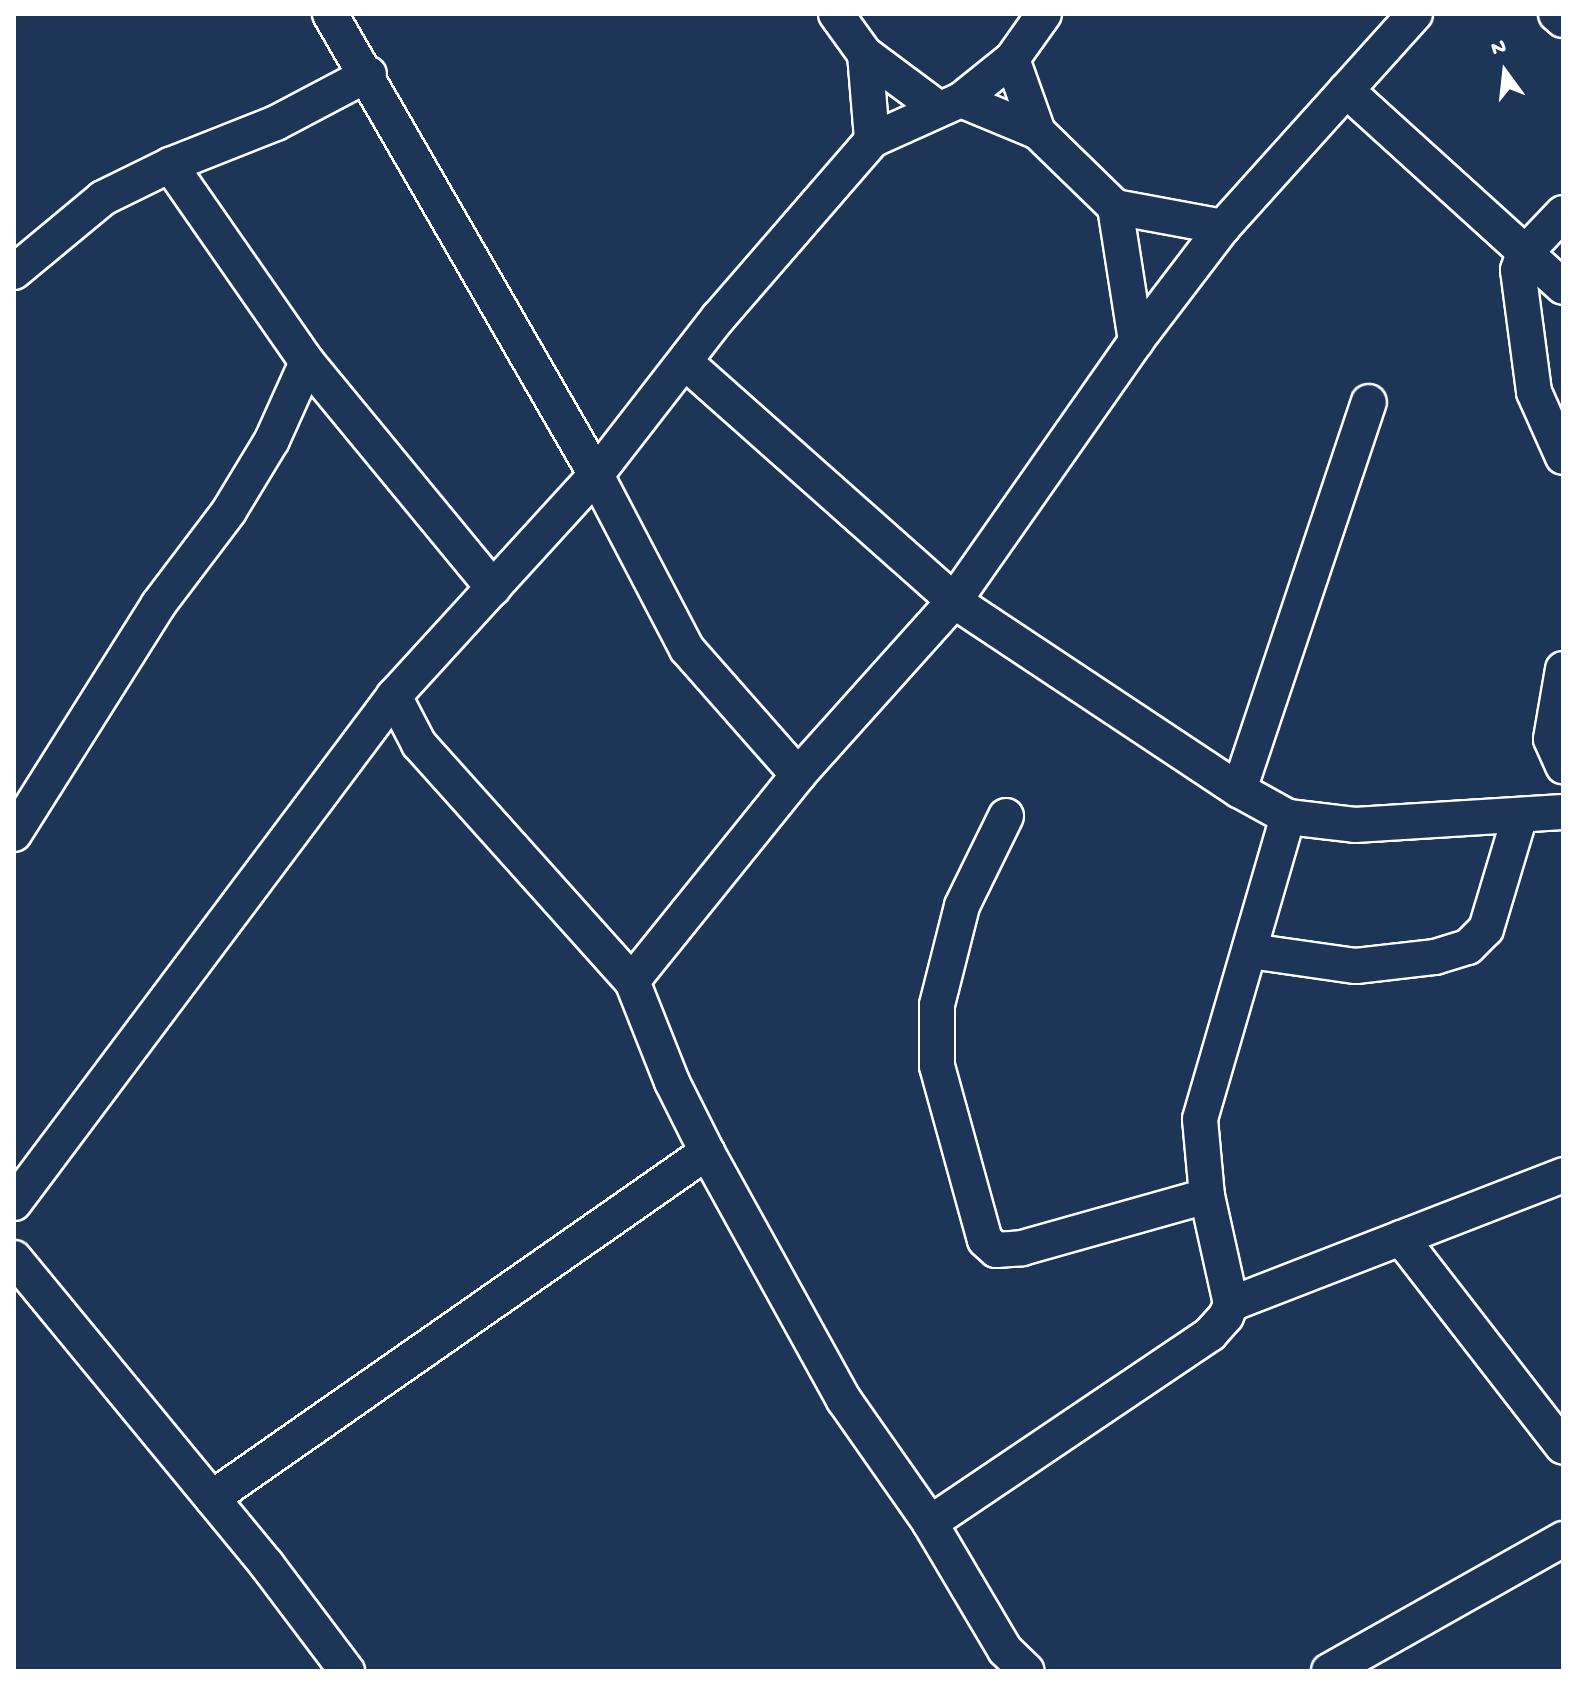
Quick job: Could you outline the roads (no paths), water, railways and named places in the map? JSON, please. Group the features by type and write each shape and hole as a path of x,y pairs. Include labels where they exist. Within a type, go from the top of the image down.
{"street":[{"path":"836,14 865,54 950,104 1038,132"},
{"path":"14,1203 394,696 596,475 685,362 872,140 950,104 1012,59 1044,14"},
{"path":"632,981 798,775 954,601 1136,341 1223,227 1415,14"},
{"path":"1556,14 1563,20"},
{"path":"337,16 459,242 596,475 687,649 798,775"},
{"path":"865,54 872,140"},
{"path":"1012,59 1038,132 1115,207 1223,227"},
{"path":"14,272 103,198 170,165 276,123 369,74"},
{"path":"1346,90 1523,255 1563,287"},
{"path":"170,165 307,362 493,588"},
{"path":"1115,207 1136,341"},
{"path":"1563,213 1523,255 1518,270 1523,328 1534,392 1563,457"},
{"path":"14,834 158,605 229,511 272,440 307,362"},
{"path":"685,362 954,601 1239,790 1288,817 1355,825 1563,812"},
{"path":"1239,790 1369,402"},
{"path":"1563,669 1551,739 1563,766"},
{"path":"394,696 419,744 632,981 672,1082 707,1152 844,1400 930,1523 1005,1650 1027,1671"},
{"path":"366,734 419,744"},
{"path":"1006,816 962,906 937,1005 937,1066 985,1240 996,1250 1022,1248 1207,1196"},
{"path":"1250,951 1356,966 1435,957 1468,947 1486,929 1520,816"},
{"path":"1231,1304 1207,1196 1200,1119 1288,817"},
{"path":"212,1498 707,1152"},
{"path":"930,1523 1210,1334 1231,1304 1563,1175"},
{"path":"1401,1238 1563,1447"},
{"path":"14,1258 212,1498 347,1671"},
{"path":"1329,1671 1563,1539"}]}
